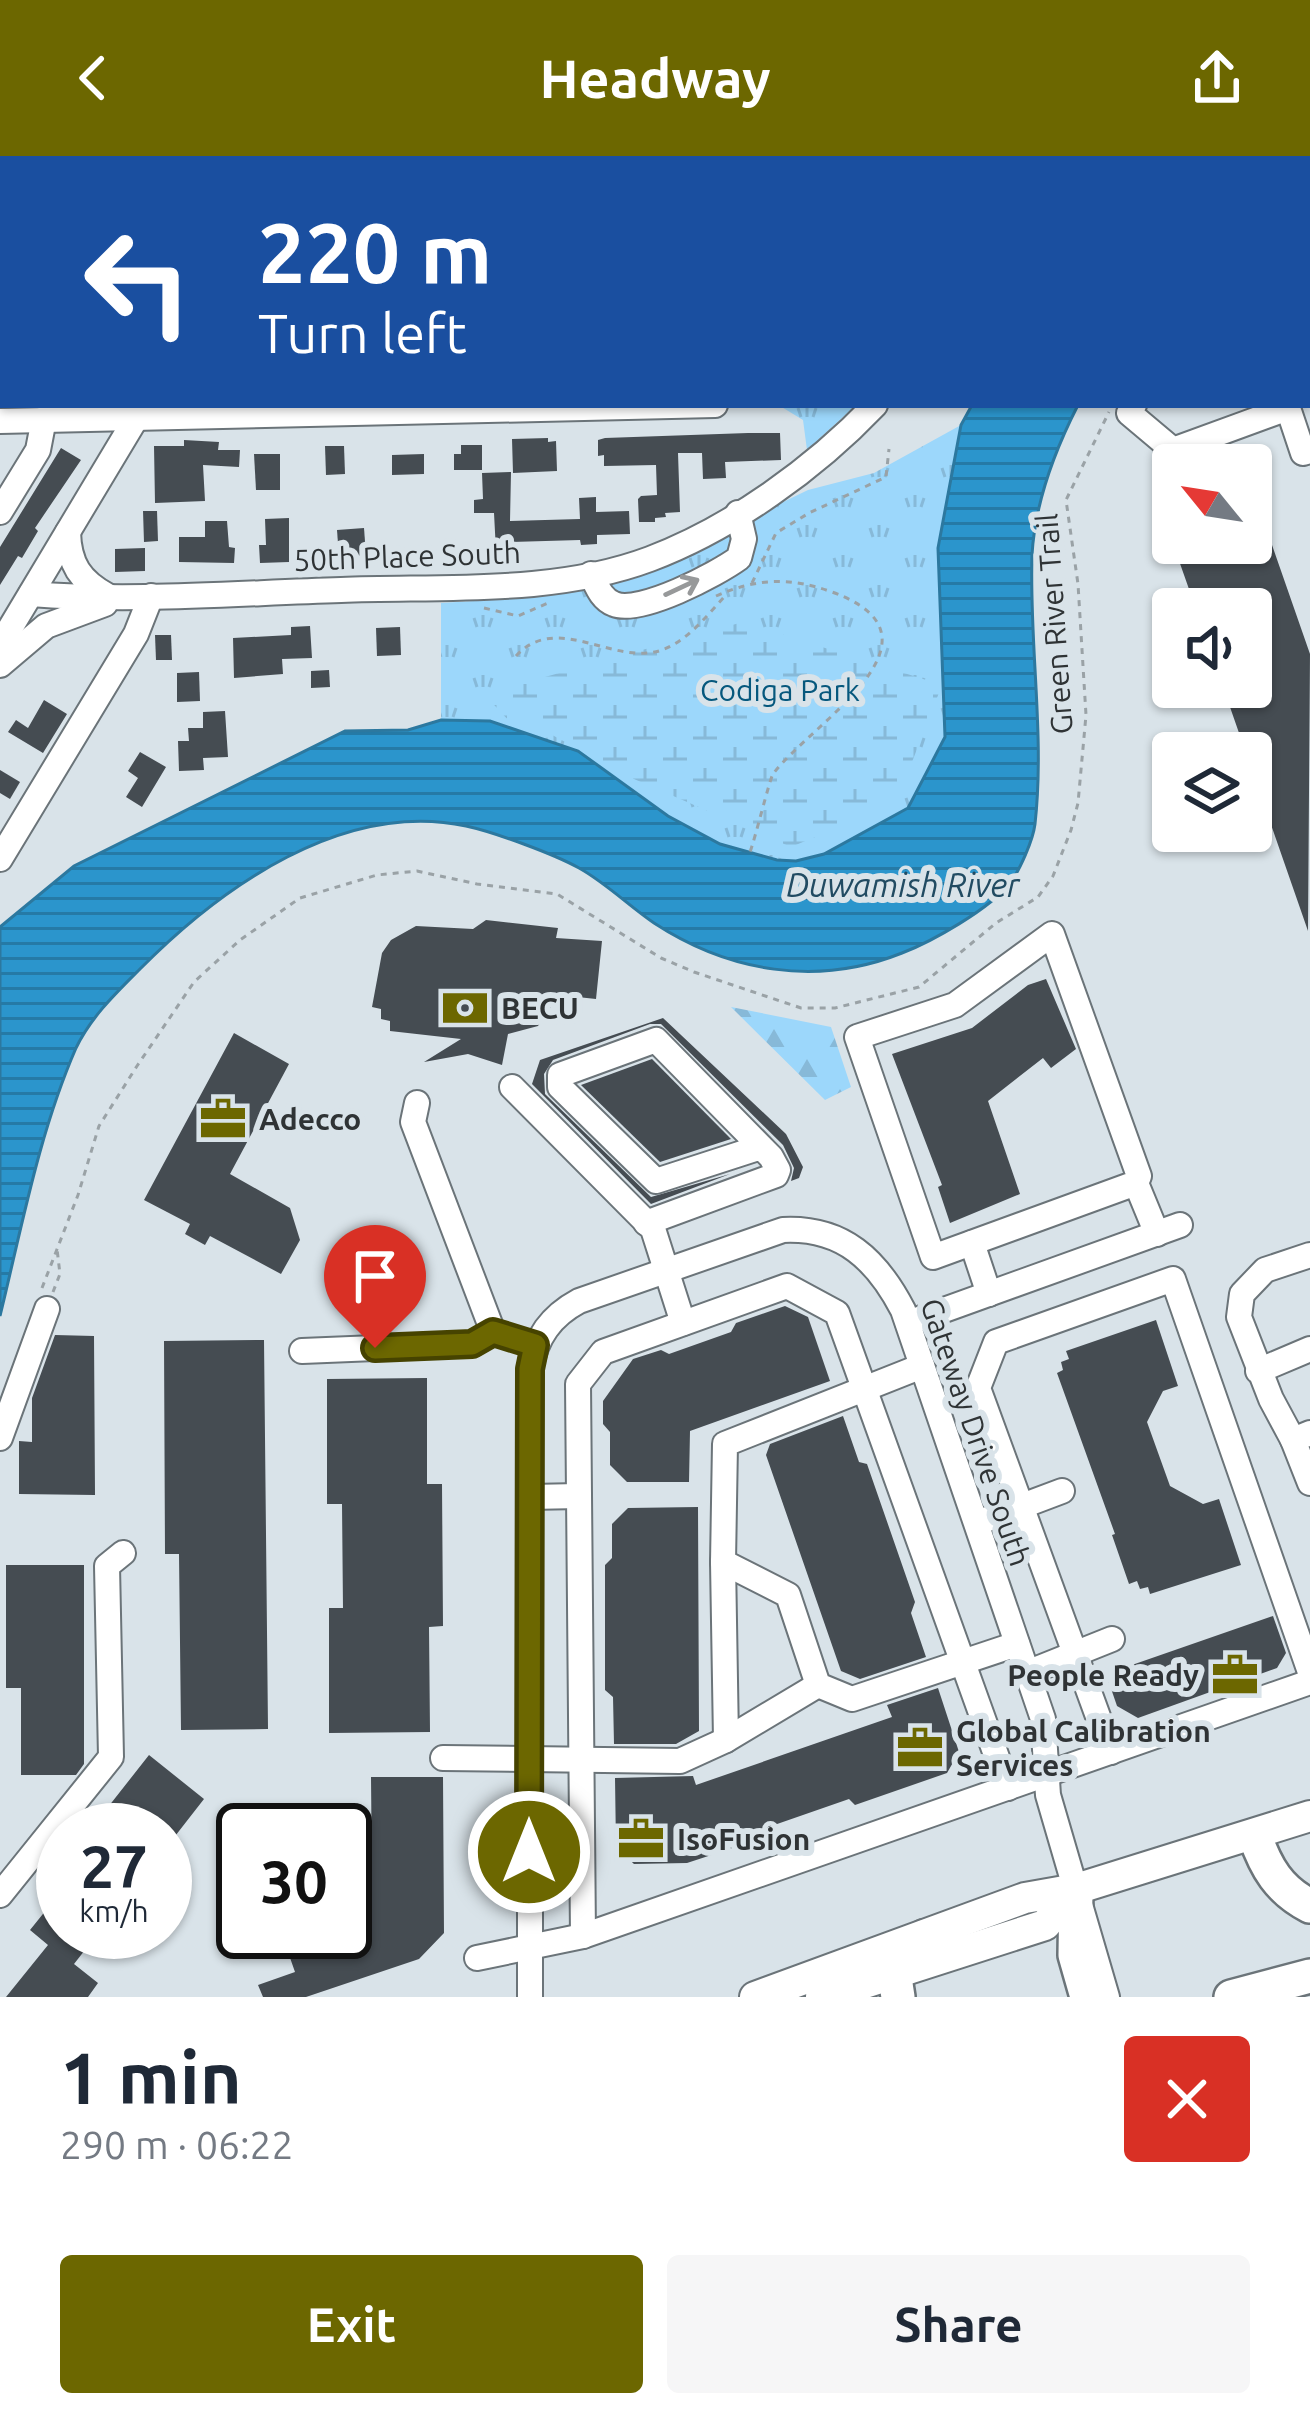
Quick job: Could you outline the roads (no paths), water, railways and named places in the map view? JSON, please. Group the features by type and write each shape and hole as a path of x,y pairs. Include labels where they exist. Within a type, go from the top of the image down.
{"highway":[{"path":"1255,1836 1264,1862 1282,1887 1310,1906"},
{"path":"1076,1889 1075,1955 1087,1997"},
{"path":"896,1984 924,1937"},
{"path":"1231,1997 1310,1976"}],"main road":[{"path":"755,1997 1025,1898 1076,1889 1310,1816"},
{"path":"821,1997 896,1984 1045,1925 1076,1889"}],"street":[{"path":"0,421 542,408"},
{"name":"50th Place South","path":"31,594 130,596 509,584 591,574 650,559 738,513 846,436 872,408"},
{"path":"1132,408 1129,413 1173,450 1285,408"},
{"path":"1288,408 1303,453 1310,451"},
{"path":"0,645 138,415"},
{"path":"0,512 38,450 44,419"},
{"path":"591,574 612,603 641,607 739,558 745,546 738,513"},
{"path":"68,532 76,571 92,587 130,596"},
{"path":"31,594 64,617"},
{"path":"0,665 35,634 64,617 130,596"},
{"path":"0,859 136,634 130,596"},
{"path":"1052,934 1139,1176 1136,1184 933,1257 856,1037 955,1005 1052,934"},
{"path":"646,1223 776,1174 771,1157 656,1040 560,1075 560,1087 656,1181 761,1147"},
{"path":"512,1087 653,1229 683,1323"},
{"path":"417,1102 413,1122 493,1332"},
{"path":"908,1323 1169,1230 1136,1184"},
{"name":"Gateway Drive South","path":"535,1345 558,1312 783,1230 817,1232 851,1243 866,1256 890,1284 908,1323 1027,1672 1042,1719 1048,1796 1107,1997"},
{"path":"972,1244 989,1294"},
{"path":"1310,1255 1265,1270 1242,1294 1239,1317 1258,1371 1302,1437 1310,1483"},
{"path":"1111,1752 978,1388 995,1342 1173,1279 1310,1672"},
{"path":"583,1936 578,1384 603,1352 787,1286 838,1313 1008,1788"},
{"path":"0,1438 47,1309"},
{"path":"302,1352 472,1344 493,1332 535,1345 530,1369 530,1997"},
{"path":"1258,1371 1310,1349"},
{"path":"726,1740 725,1444 922,1366"},
{"path":"976,1523 1062,1491"},
{"path":"530,1497 579,1496"},
{"path":"0,1895 111,1757 107,1567 122,1553"},
{"path":"723,1562 788,1595 818,1685 852,1699 1017,1643"},
{"path":"1027,1672 1112,1639"},
{"path":"477,1958 583,1936 1310,1682"},
{"path":"443,1758 680,1761 726,1740 818,1685"}],"water":[{"name":"Duwamish River","path":"970,408 1077,408 1047,478 1032,555 1038,757 1035,824 1022,863 1001,893 959,924 902,953 838,970 774,969 743,963 683,940 579,868 478,829 420,821 330,838 287,857 208,908 140,969 89,1026 52,1113 0,1316 0,927 74,866 345,731 408,730 441,720 490,721 578,751 668,816 720,844 777,860 824,854 908,808 945,737 938,548 961,425"}],"place":[{"name":"BECU","path":"465,1008"},
{"name":"Adecco","path":"223,1119"},
{"name":"People Ready","path":"1235,1675"},
{"name":"Global Calibration Services","path":"920,1748"},
{"name":"IsoFusion","path":"641,1839"}],"park label":[{"name":"Codiga Park","path":"780,690"}]}
